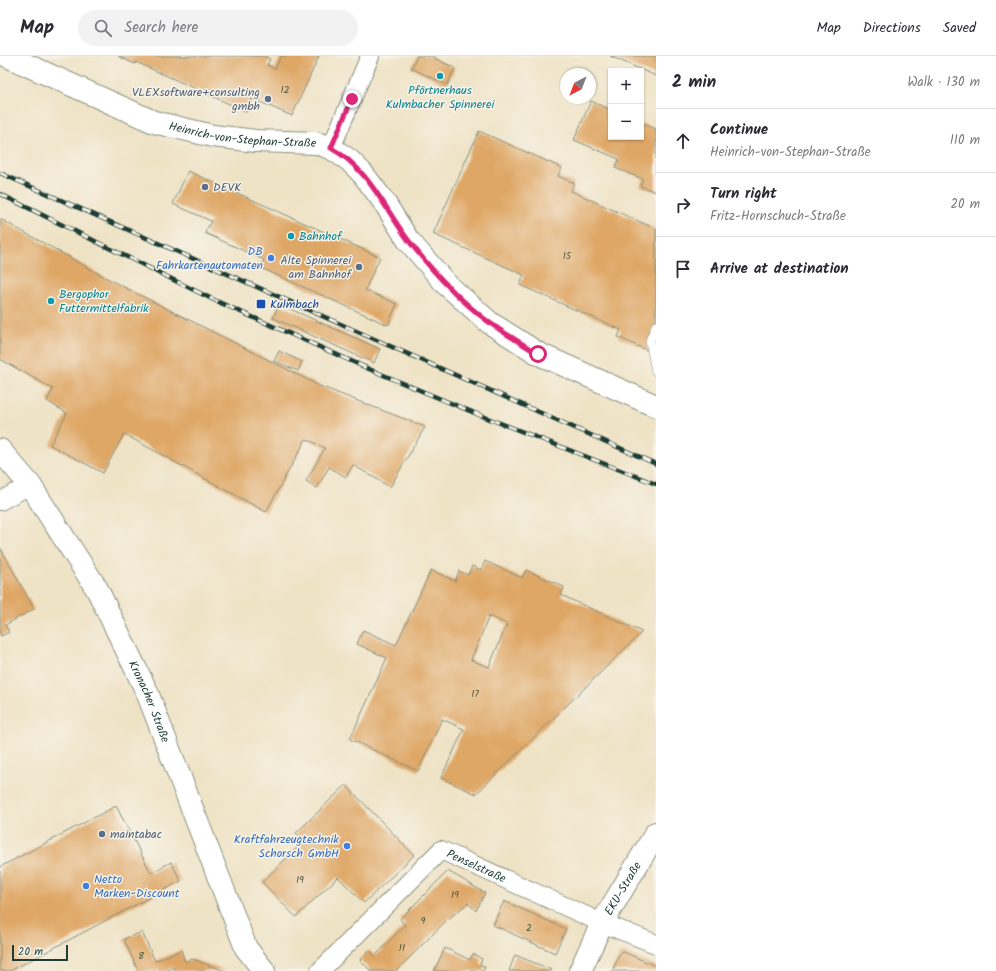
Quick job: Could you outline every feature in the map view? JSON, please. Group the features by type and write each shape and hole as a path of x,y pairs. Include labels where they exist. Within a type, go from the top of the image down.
{"street":[{"name":"Heinrich-von-Stephan-Straße","path":"7,56 154,122 213,136 256,141 316,143 331,148 349,160 363,174 384,202 408,240 446,284 490,323 538,354 656,406"},
{"path":"331,148 370,56"},
{"name":"Kronacher Straße","path":"0,450 30,485 101,596 147,692 246,948 264,971"},
{"path":"0,501 30,485"},
{"name":"EKU-Straße","path":"580,971 602,923 656,833"},
{"name":"Penselstraße","path":"320,971 441,850 602,923"},
{"path":"602,923 656,944"}],"lane":[{"path":"656,326 650,341 656,371"}],"building":[{"path":"118,56 264,56 270,59 267,65 275,69 281,56 319,56 292,116 260,102 261,99 254,96 247,112 136,62 135,64"},
{"name":"Pförtnerhaus Kulmbacher Spinnerei","path":"417,56 435,56 434,58 455,68 447,85 411,68"},
{"path":"610,56 656,56 656,76 644,71 644,68 638,68"},
{"path":"596,103 608,109 608,140 644,140 644,124 656,129 656,192 640,186 643,179 615,168 619,159 574,140 590,104"},
{"path":"479,131 562,168 558,176 574,183 571,191 656,229 656,347 653,353 618,337 621,330 520,285 524,275 433,234"},
{"name":"Bahnhof","path":"188,171 380,257 365,290 397,304 388,325 261,268 264,260 205,233 211,221 173,204"},
{"path":"0,219 112,281 322,387 425,427 390,487 353,465 346,477 329,467 317,488 306,481 325,448 306,439 266,512 124,434 103,473 50,445 67,413 47,401 53,389 0,359"},
{"path":"279,304 380,349 374,363 273,318"},
{"path":"279,351 302,362 298,371 274,361"},
{"path":"0,547 34,609 5,625 9,632 1,636 0,634"},
{"path":"485,561 522,578 526,570 564,587 561,595 642,632 476,794 441,778 464,729 442,719 418,771 350,739 387,658 357,644 363,630 396,645 431,570 455,581 459,571 468,575 472,566 481,570","holes":["489,616 507,624 489,667 471,660"]},
{"path":"346,785 414,855 364,903 338,877 296,917 262,882 304,841 296,833"},
{"name":"Netto Marken-Discount","path":"116,806 151,873 171,862 181,881 10,971 0,971 0,867"},
{"path":"448,871 485,893 476,911 468,903 447,920 396,971 371,971 360,960 369,950 375,956 405,925 400,919"},
{"path":"504,901 566,929 555,953 493,925"},
{"path":"142,932 155,961 181,950 185,962 192,959 225,971 175,971 174,967 165,971 138,971 124,939"},
{"path":"445,948 470,960 473,954 482,959 480,964 485,967 483,971 434,971"},
{"path":"621,951 656,966 656,971 612,971"},
{"path":"515,955 552,970 509,971"}],"railway":[{"path":"0,173 656,464"},
{"path":"0,194 214,300 369,369 477,414 656,484"}],"place":[{"name":"Pförtnerhaus Kulmbacher Spinnerei","path":"440,76"},
{"name":"VLEXsoftware+consulting gmbh","path":"268,99"},
{"name":"DEVK","path":"205,187"},
{"name":"Bahnhof","path":"291,236"},
{"name":"DB Fahrkartenautomaten","path":"271,258"},
{"name":"Alte Spinnerei am Bahnhof","path":"359,267"},
{"name":"Bergophor Futtermittelfabrik","path":"51,301"},
{"name":"Kulmbach","path":"261,304"},
{"name":"maintabac","path":"102,834"},
{"name":"Kraftfahrzeugtechnik Schorsch GmbH","path":"347,846"},
{"name":"Netto Marken-Discount","path":"86,886"}],"route":[{"path":"352,99 331,148 349,160 363,174 384,202 408,240 446,284 490,323 538,354"}]}
